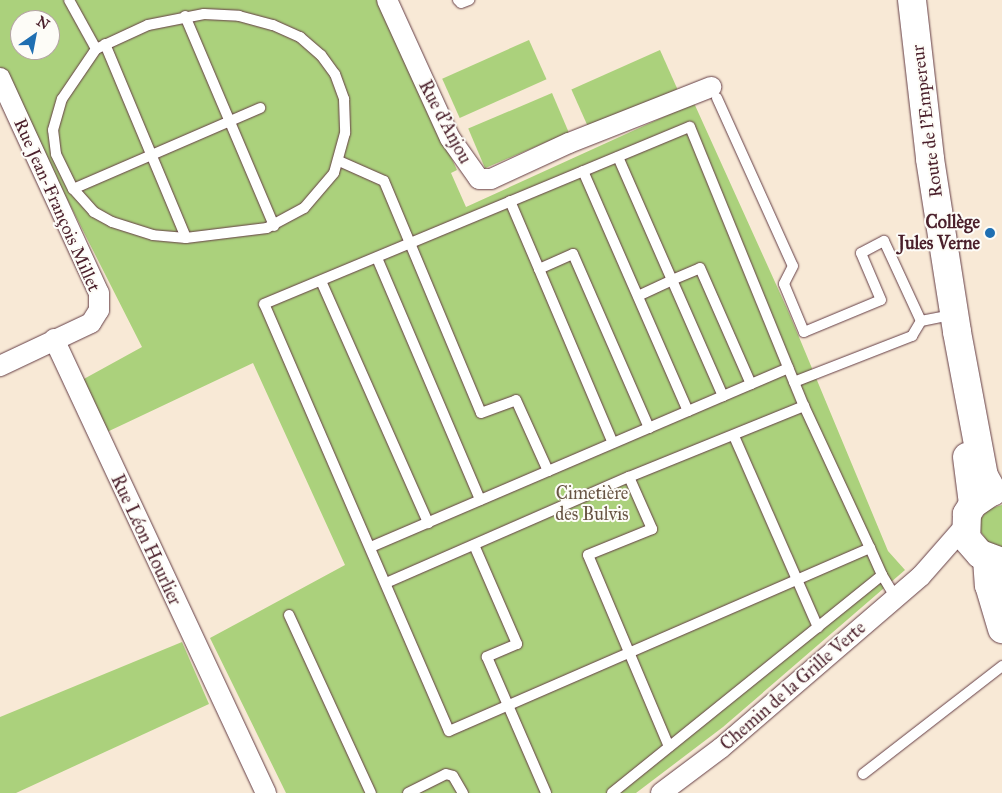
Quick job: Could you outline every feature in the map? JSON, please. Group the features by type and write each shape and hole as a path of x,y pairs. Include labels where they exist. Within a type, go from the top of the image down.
{"main road":[{"name":"Route de l'Empereur","path":"912,0 949,324 984,476 989,585 1002,629"}],"street":[{"name":"Rue d'Anjou","path":"387,0 450,138 479,179 491,179 569,143 714,92"},
{"name":"Rue Jean-François Millet","path":"0,78 99,294 99,310 91,324 54,340"},
{"path":"0,366 54,340"},
{"name":"Rue Léon Hourlier","path":"54,340 266,793"},
{"name":"Chemin de la Grille Verte","path":"661,793 721,748 922,576 985,526"}],"lane":[{"path":"69,0 100,47 151,156 186,238"},
{"path":"458,0 462,3 469,0"},
{"path":"224,14 256,20 286,30 317,50 335,74 344,99 345,133 339,161 324,186 304,208 274,226 239,234 186,238 153,235 112,222 94,212 73,190 56,154 53,130 62,100 100,47 148,25 185,16 224,14"},
{"path":"185,16 274,226"},
{"path":"714,92 793,266 784,284 804,332 880,300 861,252 884,241 921,321"},
{"path":"73,190 260,108"},
{"path":"870,548 449,731 371,547 264,304 690,127 804,406 870,548 882,575 896,598"},
{"path":"618,157 723,396"},
{"path":"339,161 384,181 481,413 516,400 548,471"},
{"path":"583,171 688,411"},
{"path":"510,201 613,443"},
{"path":"539,269 573,254 649,428"},
{"path":"377,258 480,500"},
{"path":"638,296 700,268 750,384"},
{"path":"321,280 428,523"},
{"path":"921,321 949,324"},
{"path":"794,382 912,336 921,321"},
{"path":"371,547 788,368"},
{"path":"386,583 629,477 804,406"},
{"path":"734,436 818,627"},
{"path":"629,477 652,529 588,555 669,747"},
{"path":"474,545 517,644 487,657 546,793"},
{"path":"612,793 882,575"},
{"path":"289,615 371,793"},
{"path":"864,774 1002,666"},
{"path":"408,793 446,774 452,776 463,793"}],"green space":[{"name":"Cimetière des Bulvis","path":"0,0 380,0 457,170 451,173 466,207 694,103 789,313 888,551 905,570 723,727 636,793 286,793 210,638 345,565 253,363 107,432 82,380 142,347 0,67"},
{"path":"529,40 546,79 460,118 442,79"},
{"path":"660,50 677,89 589,129 571,89"},
{"path":"552,93 569,133 485,168 468,129"},
{"path":"1002,505 1002,549 991,547 979,529 979,521 988,509"},
{"path":"182,642 209,704 16,793 0,793 0,717"}],"place":[{"name":"Collège Jules Verne","path":"990,233"}]}
